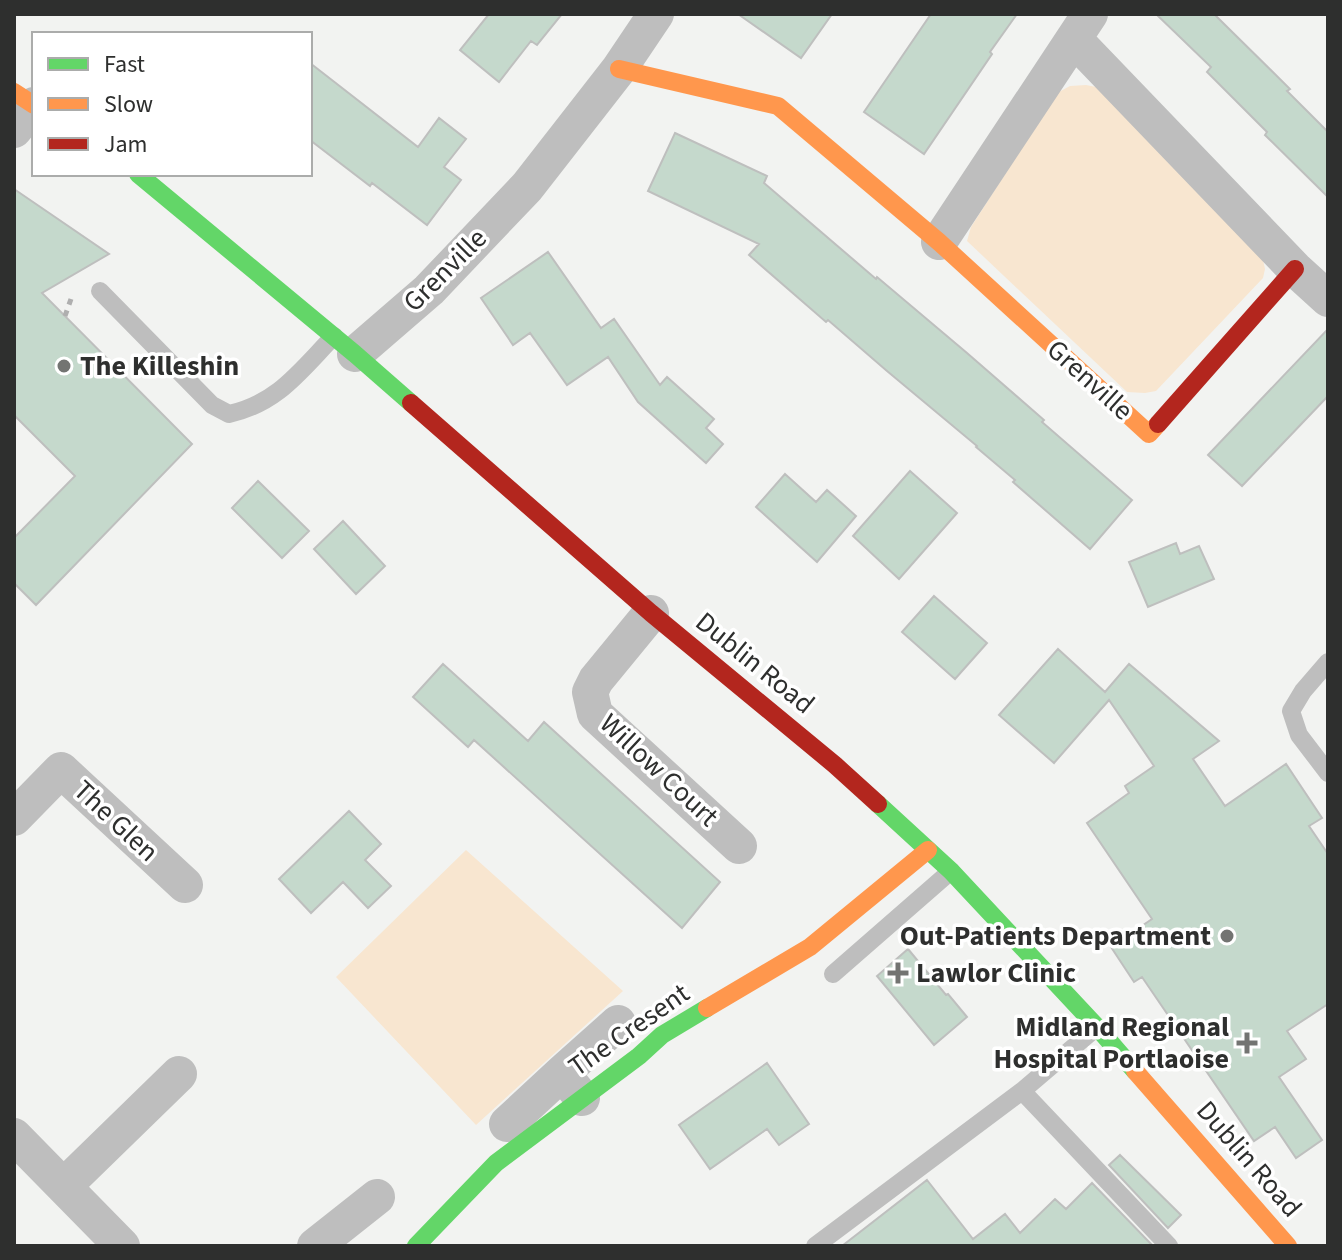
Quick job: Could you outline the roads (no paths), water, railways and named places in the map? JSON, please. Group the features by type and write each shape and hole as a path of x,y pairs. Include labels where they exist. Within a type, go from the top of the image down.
{"main road":[{"name":"Grenville","path":"619,69 778,106 939,242 1149,434 1295,269"},
{"path":"14,92 32,104"},
{"name":"Dublin Road","path":"140,176 345,345 651,613 835,765 951,871 1097,1027 1283,1241"},
{"name":"The Cresent","path":"416,1246 572,1086 639,1056 662,1035 810,947 928,850"}],"street":[{"name":"Grenville","path":"345,345 429,290 527,187 619,69 656,14"},
{"path":"939,242 1082,27 1295,269 1328,299"},
{"path":"14,130 32,108"},
{"name":"Willow Court","path":"651,613 596,680 590,692 595,714 739,846"},
{"name":"The Glen","path":"14,818 61,770 185,885"},
{"path":"507,1124 572,1086 618,1023"},
{"path":"64,1186 179,1074"},
{"path":"14,1136 122,1246"},
{"path":"315,1246 377,1197"}],"lane":[{"path":"100,291 212,405 229,414 250,409 273,397 345,345"},
{"path":"1328,662 1303,691 1291,711 1299,735 1328,773"},
{"path":"833,974 951,871"},
{"path":"815,1246 1022,1091 1097,1027"},
{"path":"1022,1091 1169,1246"},
{"path":"1261,1246 1283,1241"}],"place":[{"name":"The Killeshin","path":"64,366"},
{"name":"Out-Patients Department","path":"1227,936"},
{"name":"Lawlor Clinic","path":"898,973"},
{"name":"Midland Regional Hospital Portlaoise","path":"1247,1043"}]}
